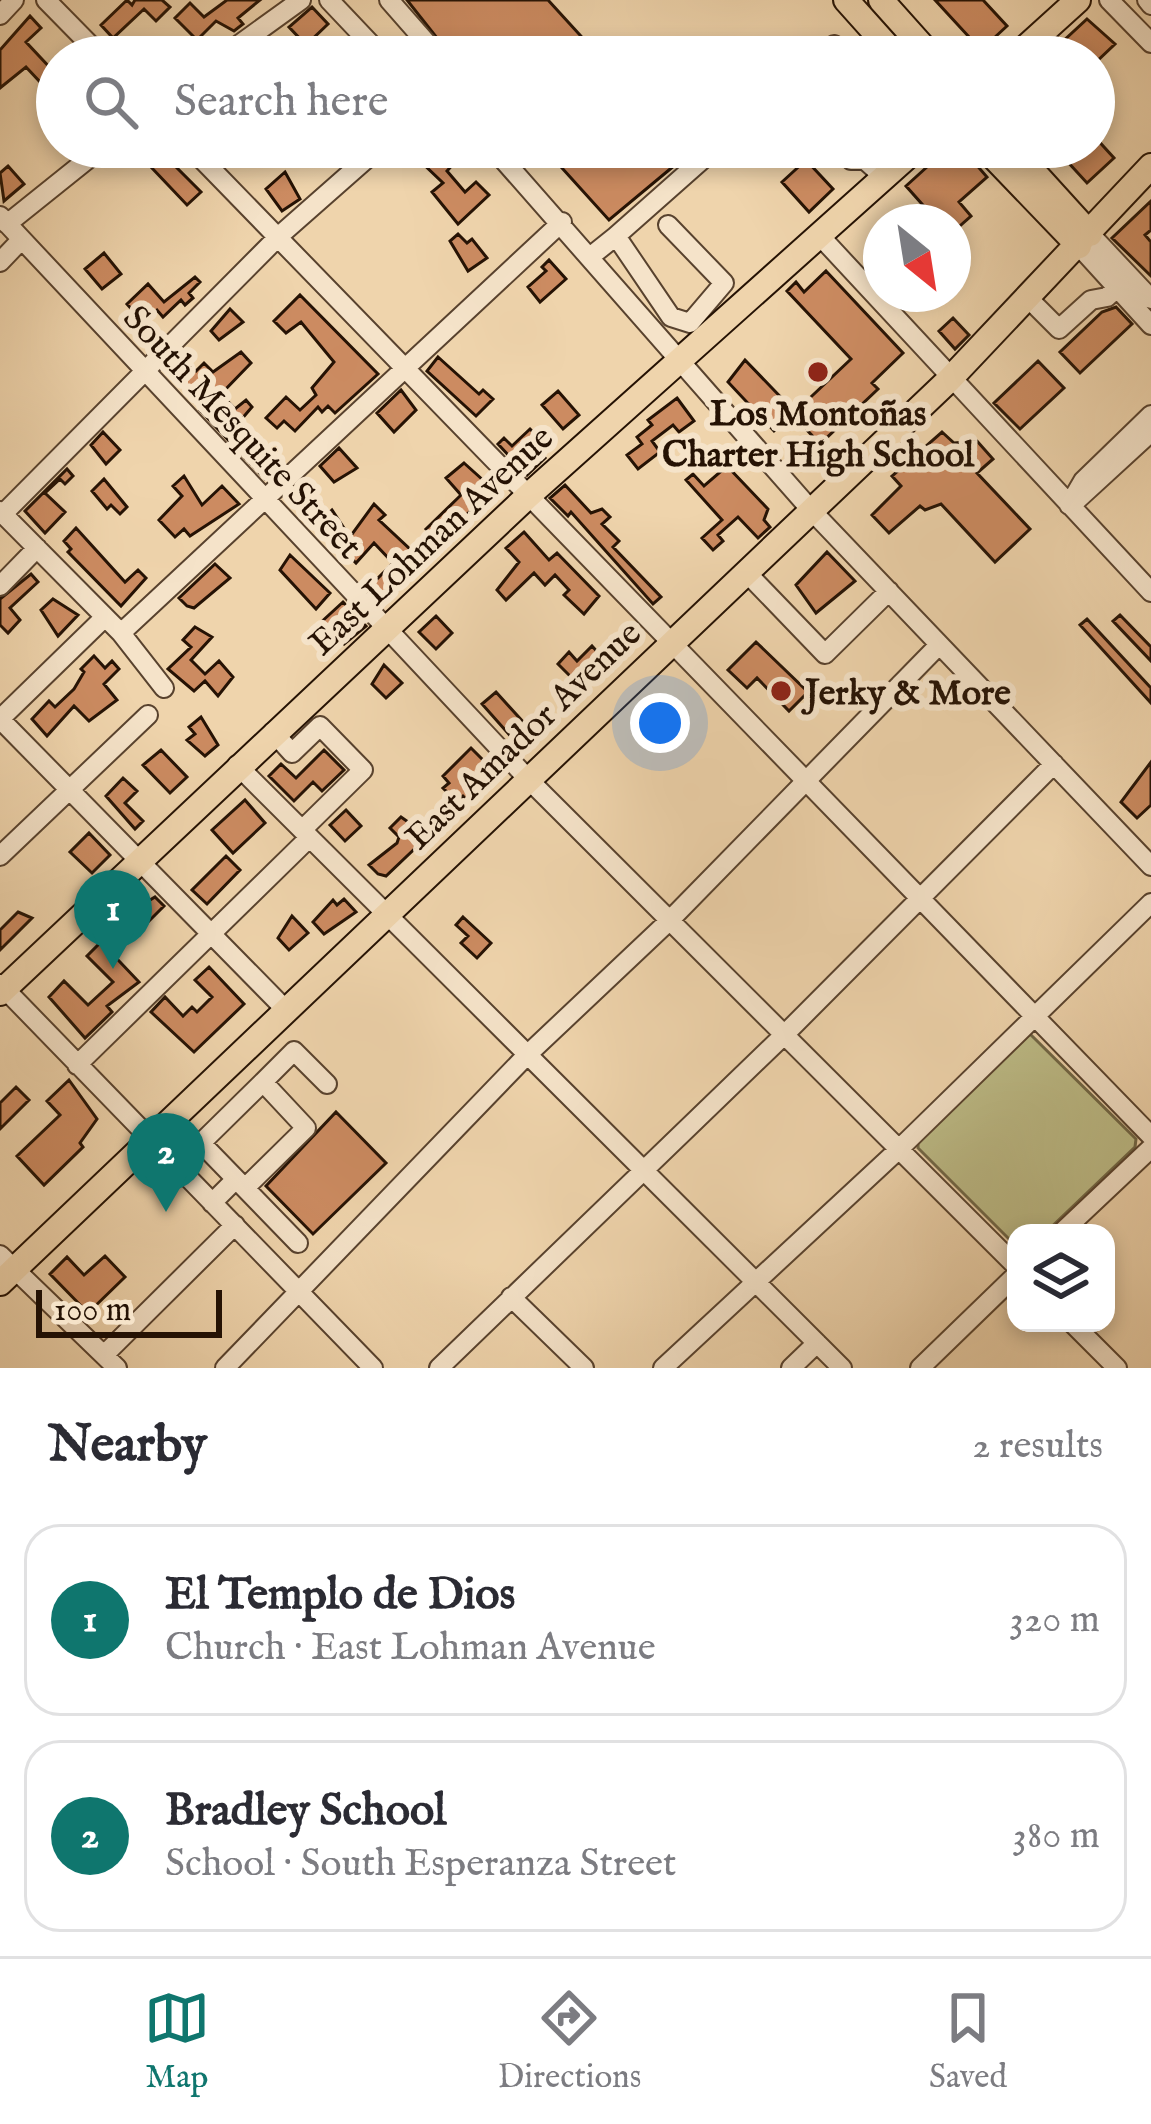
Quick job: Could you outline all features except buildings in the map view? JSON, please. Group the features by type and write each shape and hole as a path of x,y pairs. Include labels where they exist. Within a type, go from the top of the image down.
{"main road":[{"path":"846,0 878,36"},
{"path":"881,0 916,36"},
{"path":"1037,36 1078,0"},
{"name":"East Amador Avenue","path":"5,1269 149,1141 949,380 1151,166"},
{"name":"East Lohman Avenue","path":"1,989 528,496 894,168"},
{"path":"1007,168 1084,240"},
{"path":"1027,168 1084,240"}],"street":[{"path":"46,0 81,36"},
{"path":"251,36 302,0"},
{"path":"329,0 363,36"},
{"path":"389,0 421,36"},
{"path":"1109,0 1151,43"},
{"path":"0,262 9,227 78,168"},
{"path":"211,168 1151,1136"},
{"path":"164,688 122,633 2,512 279,236 356,168"},
{"path":"512,168 811,510 1151,866"},
{"path":"591,256 616,236 658,215 695,168"},
{"path":"874,168 884,177"},
{"path":"616,236 671,317 690,323 724,283 658,215"},
{"path":"122,633 562,222"},
{"name":"South Mesquite Street","path":"9,227 529,779 1007,1262"},
{"path":"820,236 1151,592"},
{"path":"1084,240 1117,288 1151,325"},
{"path":"1084,240 1151,299"},
{"path":"1028,298 1059,329 1090,300 1107,297 1117,288"},
{"path":"1069,505 1083,481 1151,415"},
{"path":"1069,505 1151,433"},
{"path":"0,586 37,548"},
{"path":"746,572 825,654 889,592"},
{"path":"105,616 0,719 285,1009"},
{"path":"225,1368 526,1055 669,922 939,645"},
{"path":"0,856 148,715"},
{"path":"77,1065 210,934 363,770 320,726 292,753 273,732"},
{"path":"439,1368 783,1036 1054,764"},
{"path":"237,765 842,1368"},
{"path":"663,1368 897,1151 1151,903"},
{"path":"1,989 374,1368"},
{"path":"298,1243 201,1142 294,1051 327,1084"},
{"path":"212,1203 306,1127 263,1082"},
{"path":"1070,1224 1151,1148"},
{"path":"5,1269 109,1363 235,1225"},
{"path":"920,1368 1007,1280"},
{"path":"511,1297 584,1368"},
{"path":"1081,1332 1117,1368"},
{"path":"791,1368 817,1343"}],"shaded area":[{"path":"1028,1032 1136,1139 1135,1147 1054,1224 1007,1224 1007,1237 918,1148 918,1138"}],"place":[{"name":"Los Montoñas Charter High School","path":"818,372"},
{"name":"Jerky & More","path":"781,691"},
{"name":"El Templo de Dios","path":"113,969"},
{"name":"Bradley School","path":"166,1212"}]}
